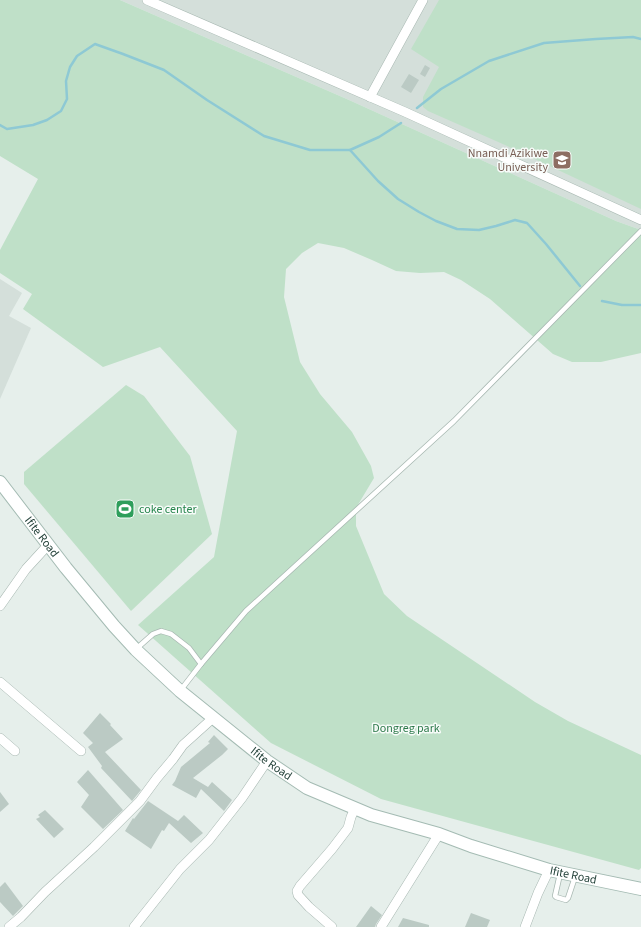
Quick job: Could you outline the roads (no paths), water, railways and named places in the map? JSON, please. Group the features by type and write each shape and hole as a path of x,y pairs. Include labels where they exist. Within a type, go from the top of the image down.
{"street":[{"path":"147,0 370,97 641,220"},
{"path":"370,97 423,0"},
{"name":"Ifite Road","path":"0,482 48,545 114,626 136,650 180,692 267,761 307,788 371,815 439,834 471,846 555,871 641,889"},
{"path":"0,606 26,569 48,545"},
{"path":"0,682 81,751"},
{"path":"9,927 140,802 183,745 213,718"},
{"path":"0,738 15,751"},
{"path":"134,927 180,869 209,840 238,803 267,761"},
{"path":"332,927 309,908 298,895 297,891 348,828 355,808"},
{"path":"382,927 439,834"},
{"path":"525,927 538,893 555,871"}],"lane":[{"path":"180,692 201,664 246,611 454,421 641,231"},
{"path":"136,650 153,634 161,631 171,634 189,648 201,664"},
{"path":"555,871 555,896 566,900 568,898 575,875"}],"waterway":[{"path":"417,108 441,89 489,61 544,43 633,37 641,39"},
{"path":"0,125 7,129 33,125 47,120 61,111 67,99 66,81 70,67 77,56 95,44 164,70 207,100 264,136 310,150 350,150 379,137 401,123"},
{"path":"350,150 378,181 398,199 436,221 457,229 479,230 515,220 527,223 580,286"},
{"path":"602,301 622,305 641,305"}],"place":[{"name":"Nnamdi Azikiwe University","path":"562,160"},
{"name":"coke center","path":"125,509"}],"park label":[{"name":"Dongreg park","path":"406,728"}]}
